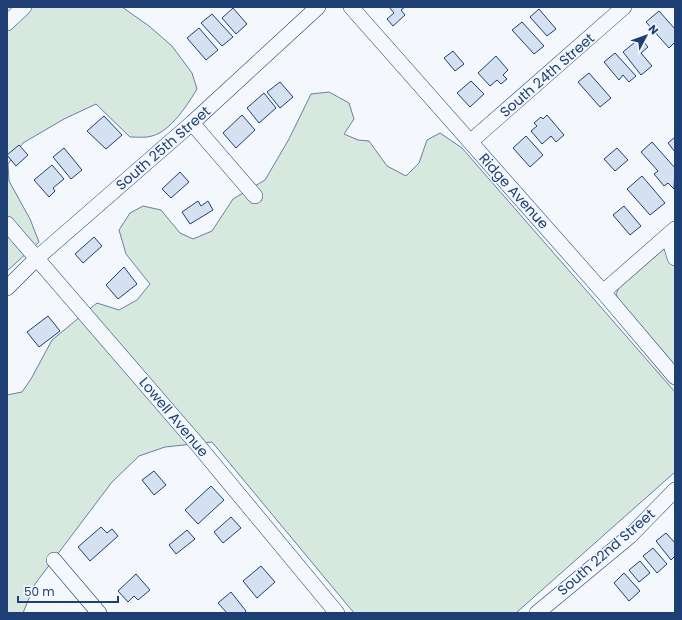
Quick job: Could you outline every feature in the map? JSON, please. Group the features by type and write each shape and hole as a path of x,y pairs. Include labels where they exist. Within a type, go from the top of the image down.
{"street":[{"path":"7,23 24,7"},
{"name":"South 25th Street","path":"7,288 37,258 192,123 318,7"},
{"name":"Ridge Avenue","path":"351,7 603,292 675,377"},
{"name":"South 24th Street","path":"470,142 624,7"},
{"path":"192,123 255,196"},
{"name":"Lowell Avenue","path":"7,224 197,444 337,613"},
{"path":"603,292 671,232"},
{"path":"671,232 675,258"},
{"name":"South 22nd Street","path":"537,613 630,536 675,490"},
{"path":"54,560 99,613"}],"shaded area":[{"path":"7,7 122,7 149,26 172,46 192,73 197,89 184,109 172,123 166,129 152,136 130,137 96,104 64,119 23,143 8,164 9,181 30,219 39,242 7,271"},
{"path":"329,92 349,103 354,119 344,134 358,140 369,141 387,166 406,176 419,163 427,140 440,133 462,148 675,392 675,472 516,613 354,613 212,442 165,447 139,456 112,482 35,584 23,613 7,613 7,395 22,392 31,379 52,340 97,303 119,310 137,300 150,284 126,254 119,230 130,213 143,206 161,210 180,233 193,239 212,231 233,199 265,180 289,139 311,94"},
{"path":"675,239 675,366 619,301 616,294 619,288"}],"building":[{"path":"389,7 405,7 401,10 405,15 393,26 387,19 394,13"},
{"path":"233,8 247,24 236,34 222,18"},
{"path":"539,9 556,29 547,36 530,17"},
{"path":"659,11 675,29 675,42 669,48 646,22"},
{"path":"212,14 233,37 222,46 201,23"},
{"path":"522,22 544,46 534,54 512,30"},
{"path":"199,28 218,50 206,60 187,38"},
{"path":"640,38 648,47 641,53 652,66 641,75 623,52"},
{"path":"453,51 464,64 455,71 444,58"},
{"path":"615,53 636,76 629,82 623,75 619,80 604,62"},
{"path":"496,56 508,70 503,75 507,79 501,84 497,80 490,86 478,73"},
{"path":"589,73 611,98 600,107 578,82"},
{"path":"471,81 484,94 470,107 457,93"},
{"path":"280,82 293,97 280,108 267,92"},
{"path":"264,93 276,108 259,123 247,108"},
{"path":"242,115 255,130 236,148 223,133"},
{"path":"547,115 564,135 556,142 551,136 542,144 531,131 537,126 534,123 541,117 543,119"},
{"path":"104,116 122,135 106,149 87,131"},
{"path":"526,136 543,155 530,167 513,148"},
{"path":"675,137 675,152 668,143"},
{"path":"652,142 675,168 674,189 668,183 664,186 654,174 658,171 641,152"},
{"path":"19,145 28,155 16,166 7,155"},
{"path":"64,148 82,170 71,179 53,157"},
{"path":"617,148 628,160 615,171 604,159"},
{"path":"52,165 64,179 53,188 55,191 49,197 34,180"},
{"path":"180,172 189,182 171,198 162,189"},
{"path":"642,176 665,203 650,215 627,189"},
{"path":"198,201 201,206 208,201 213,210 190,224 182,212"},
{"path":"624,206 641,226 630,235 613,215"},
{"path":"94,237 102,246 83,263 75,254"},
{"path":"124,267 137,284 118,299 106,285"},
{"path":"48,316 60,331 39,347 27,332"},
{"path":"154,471 166,485 154,495 142,480"},
{"path":"211,486 224,500 198,524 185,510"},
{"path":"231,517 241,528 223,543 214,532"},
{"path":"101,527 107,533 112,529 118,536 90,561 78,547"},
{"path":"187,530 195,539 176,554 169,545"},
{"path":"666,533 675,543 675,556 671,560 656,541"},
{"path":"653,548 667,564 657,573 643,556"},
{"path":"640,561 650,573 639,582 629,570"},
{"path":"261,566 275,582 257,598 243,581"},
{"path":"624,573 640,591 629,601 614,583"},
{"path":"136,574 150,590 138,600 134,596 128,602 118,591"},
{"path":"231,592 246,611 245,613 227,613 218,603"}]}
